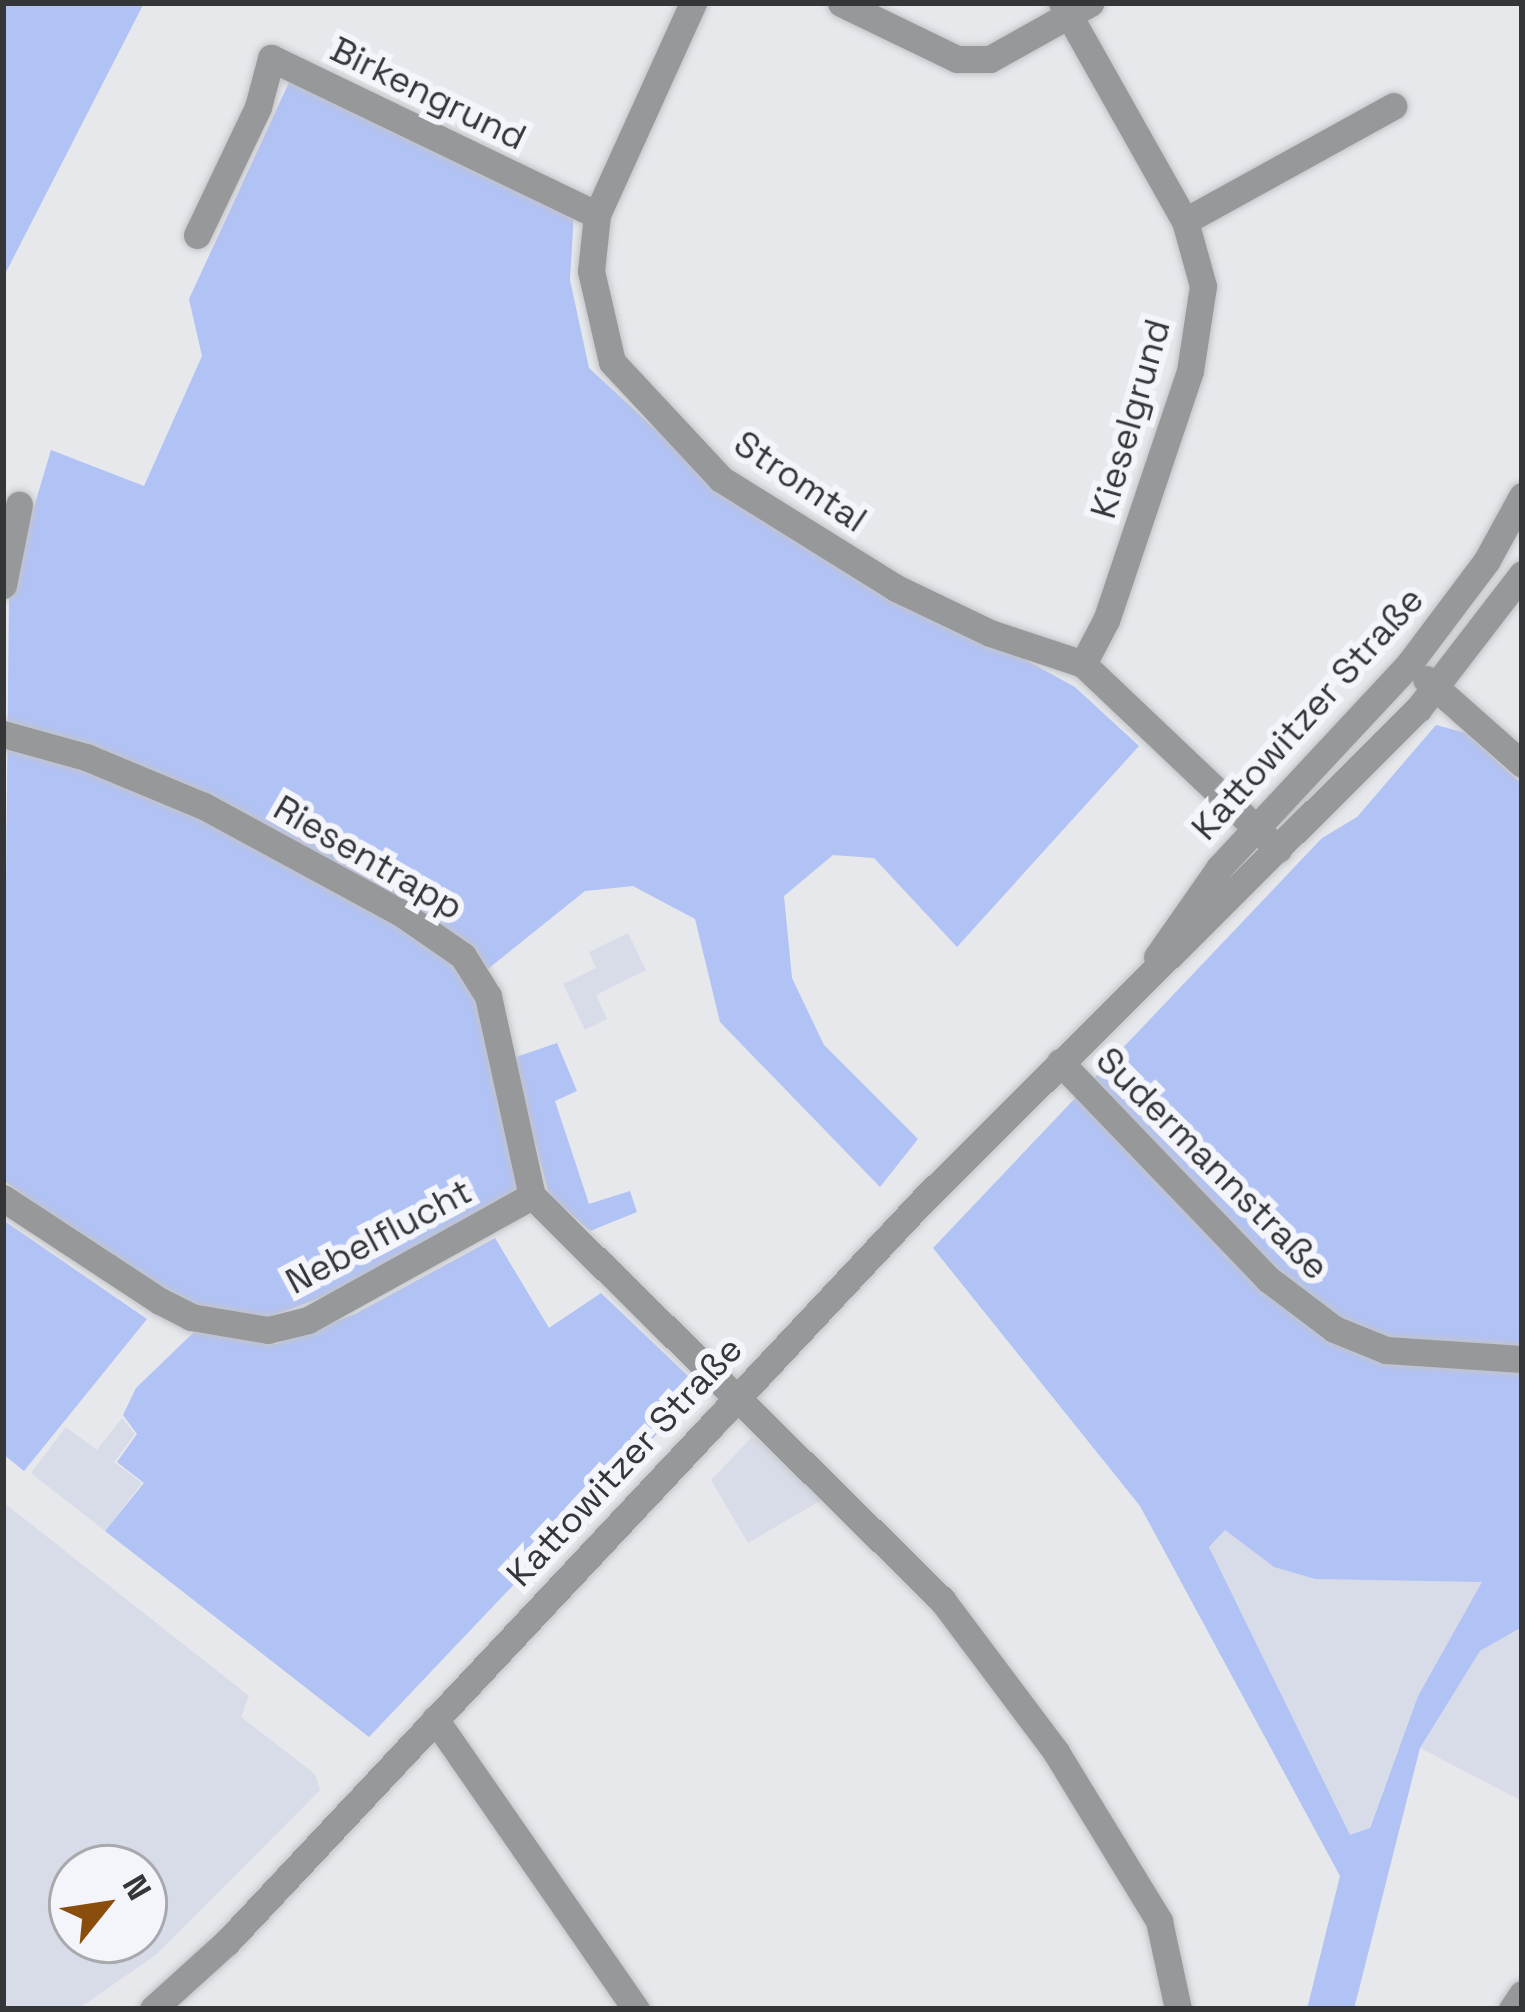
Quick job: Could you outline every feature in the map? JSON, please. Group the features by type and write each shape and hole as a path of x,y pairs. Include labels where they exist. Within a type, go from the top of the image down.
{"street":[{"name":"Stromtal","path":"693,3 597,214 591,271 612,362 721,479 896,588 990,633 1083,664 1278,849"},
{"path":"841,3 957,59 990,59 1074,7"},
{"name":"Kieselgrund","path":"1074,7 1185,221 1203,286 1190,370 1106,620 1083,664"},
{"name":"Birkengrund","path":"197,236 258,107 271,58 597,214"},
{"path":"1185,221 1393,106"},
{"path":"3,585 19,505"},
{"name":"Kattowitzer Straße","path":"1152,966 1180,914 1409,664 1520,507"},
{"name":"Kattowitzer Straße","path":"153,2009 227,1942 738,1394 1152,966 1278,849 1436,688 1522,574"},
{"path":"1409,664 1522,764"},
{"name":"Riesentrapp","path":"3,734 168,790 401,913 463,956 490,1014 532,1196"},
{"name":"Sudermannstraße","path":"1060,1062 1268,1279 1334,1329 1386,1350 1522,1359"},
{"path":"532,1196 942,1600 1056,1752 1159,1921 1178,2009"},
{"name":"Nebelflucht","path":"3,1198 191,1317 268,1330 308,1320 532,1196"},
{"path":"435,1719 636,2009"},
{"path":"1512,2009 1522,1994"}],"shaded area":[{"path":"3,3 144,3 3,278"},
{"path":"291,78 574,212 570,280 589,368 729,497 1075,687 1139,746 957,947 874,858 833,855 784,896 792,978 824,1045 918,1139 880,1187 720,1022 695,919 633,886 585,891 468,985 485,1015 522,1188 336,1292 269,1317 194,1304 109,1257 3,1180 9,591 51,450 144,486 202,356 189,299"},
{"path":"1436,725 1466,733 1522,784 1522,1627 1480,1651 1420,1748 1354,2009 1307,2009 1340,1876 1140,1506 933,1248 1322,838 1357,817","holes":["1225,1530 1274,1567 1315,1579 1482,1582 1418,1696 1370,1828 1350,1835 1209,1547"]},
{"path":"628,933 646,970 596,995 607,1019 585,1030 563,984 596,968 589,952"},
{"path":"557,1043 577,1091 555,1101 589,1204 630,1191 637,1212 590,1231 549,1195 513,1058"},
{"path":"3,1220 147,1319 24,1471 3,1454"},
{"path":"495,1238 549,1328 601,1293 689,1377 693,1396 369,1737 105,1531 144,1483 117,1462 137,1434 123,1415 136,1388 194,1332 276,1344 355,1314"},
{"path":"122,1418 135,1434 114,1462 142,1483 105,1531 31,1473 66,1427 97,1450"},
{"path":"752,1437 837,1491 748,1543 711,1480"},
{"path":"3,1502 249,1696 241,1717 315,1774 320,1790 168,1943 168,1844 48,1844 48,1964 143,1964 78,2009 3,2009"},
{"path":"1225,1530 1274,1567 1315,1579 1483,1581 1418,1696 1369,1829 1350,1836 1209,1547"},
{"path":"1522,1627 1522,1801 1420,1748 1480,1651"}]}
